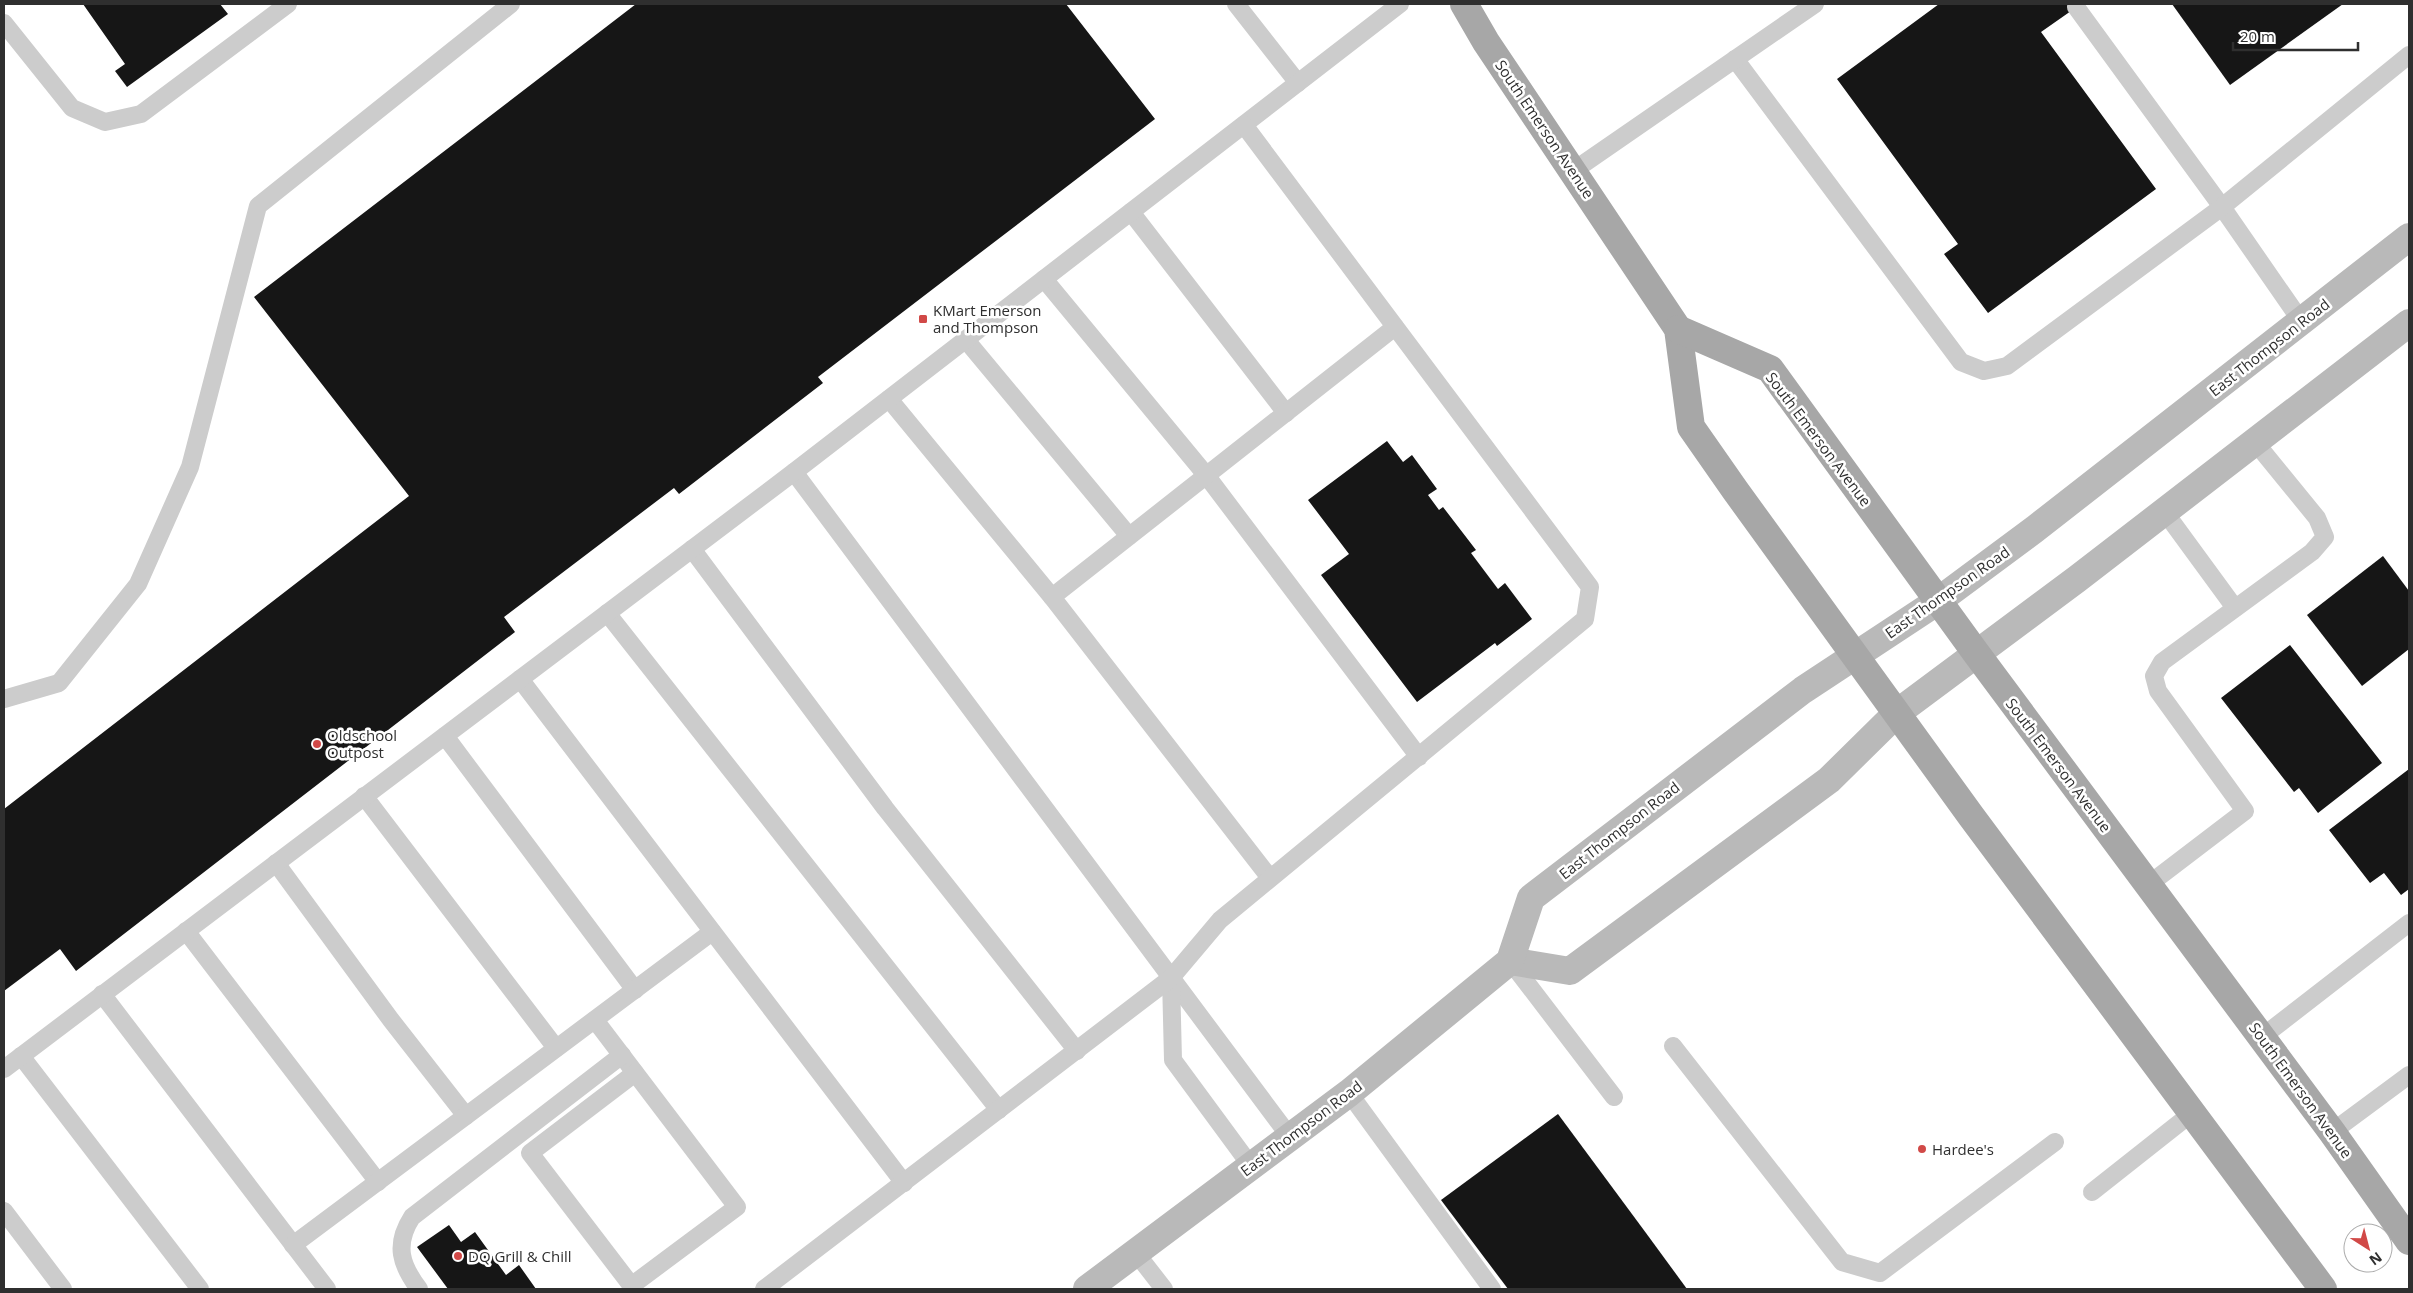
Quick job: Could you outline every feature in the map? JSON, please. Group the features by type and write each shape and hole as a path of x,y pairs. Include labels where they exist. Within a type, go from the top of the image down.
{"main road":[{"name":"South Emerson Avenue","path":"1464,4 1486,42 1678,329 1691,426 1896,713 2192,1114 2324,1289"},
{"name":"East Thompson Road","path":"1087,1289 1349,1093 1510,961 1531,898 1803,690 1938,601 2034,529 2409,237"},
{"path":"1510,961 1570,971 1829,780 1896,713 2256,442 2409,323"},
{"name":"South Emerson Avenue","path":"1678,329 1770,369 1976,653 2332,1132 2409,1241"}],"lane":[{"path":"4,23 72,108 105,122 141,114 288,4"},
{"path":"4,699 59,683 138,584 190,467 258,206 511,4"},
{"path":"1236,4 1298,83"},
{"path":"4,1069 794,472 1400,4"},
{"path":"1573,171 1815,4"},
{"path":"2076,7 2222,207 2301,321"},
{"path":"1735,59 1961,362 1984,371 2007,366 2222,207 2409,55"},
{"path":"764,1289 1172,978 1220,920 1585,620 1590,587 1244,125"},
{"path":"1131,212 1286,413"},
{"path":"1044,279 1206,475 1418,757"},
{"path":"1052,596 1395,327"},
{"path":"966,340 1129,536"},
{"path":"890,398 1052,596 1270,878"},
{"path":"2148,885 2246,811 2158,691 2154,676 2162,662 2312,552 2325,537 2316,518 2256,442"},
{"path":"794,472 1290,1137"},
{"path":"2164,511 2235,608"},
{"path":"692,549 886,808 1077,1051"},
{"path":"607,613 999,1110"},
{"path":"520,679 904,1183"},
{"path":"445,736 634,990"},
{"path":"364,796 556,1048"},
{"path":"276,863 391,1020 466,1116"},
{"path":"2262,1037 2409,923"},
{"path":"186,931 378,1182"},
{"path":"293,1245 712,932"},
{"path":"1510,961 1614,1096"},
{"path":"1172,978 1173,1060 1251,1166"},
{"path":"102,994 327,1289"},
{"path":"595,1020 636,1072 737,1207 633,1288 530,1153 636,1072"},
{"path":"1673,1046 1842,1262 1880,1273 2055,1142"},
{"path":"419,1289 404,1267 402,1257 402,1237 412,1217 622,1055"},
{"path":"21,1056 200,1289"},
{"path":"2332,1132 2409,1075"},
{"path":"1349,1093 1492,1289"},
{"path":"2092,1192 2192,1114"},
{"path":"4,1211 63,1289"},
{"path":"1136,1252 1164,1289"}],"building":[{"path":"83,4 220,4 228,14 127,87 115,71 125,64"},
{"path":"636,4 1066,4 1155,119 818,377 823,383 679,494 674,488 504,617 515,632 76,971 60,949 4,991 4,809 409,496 254,297"},
{"path":"1939,4 2081,4 2041,32 2156,189 1988,313 1944,254 1958,244 1837,79"},
{"path":"2172,4 2343,4 2230,85"},
{"path":"1387,441 1403,462 1412,455 1437,489 1428,495 1439,510 1443,507 1476,550 1471,553 1498,589 1505,583 1532,619 1497,646 1495,643 1417,702 1321,575 1349,554 1308,500"},
{"path":"2383,556 2409,591 2409,649 2362,686 2307,615"},
{"path":"2290,645 2382,763 2318,813 2299,788 2294,792 2221,698"},
{"path":"2409,769 2409,889 2401,895 2384,873 2370,883 2329,830"},
{"path":"1558,1114 1687,1289 1508,1289 1441,1200"},
{"name":"DQ Grill & Chill","path":"449,1225 461,1242 475,1232 506,1275 519,1265 536,1289 448,1289 417,1247"}],"place":[{"name":"KMart Emerson and Thompson","path":"923,319"},
{"name":"Oldschool Outpost","path":"317,744"},
{"name":"Hardee's","path":"1922,1149"},
{"name":"DQ Grill & Chill","path":"458,1256"}]}
